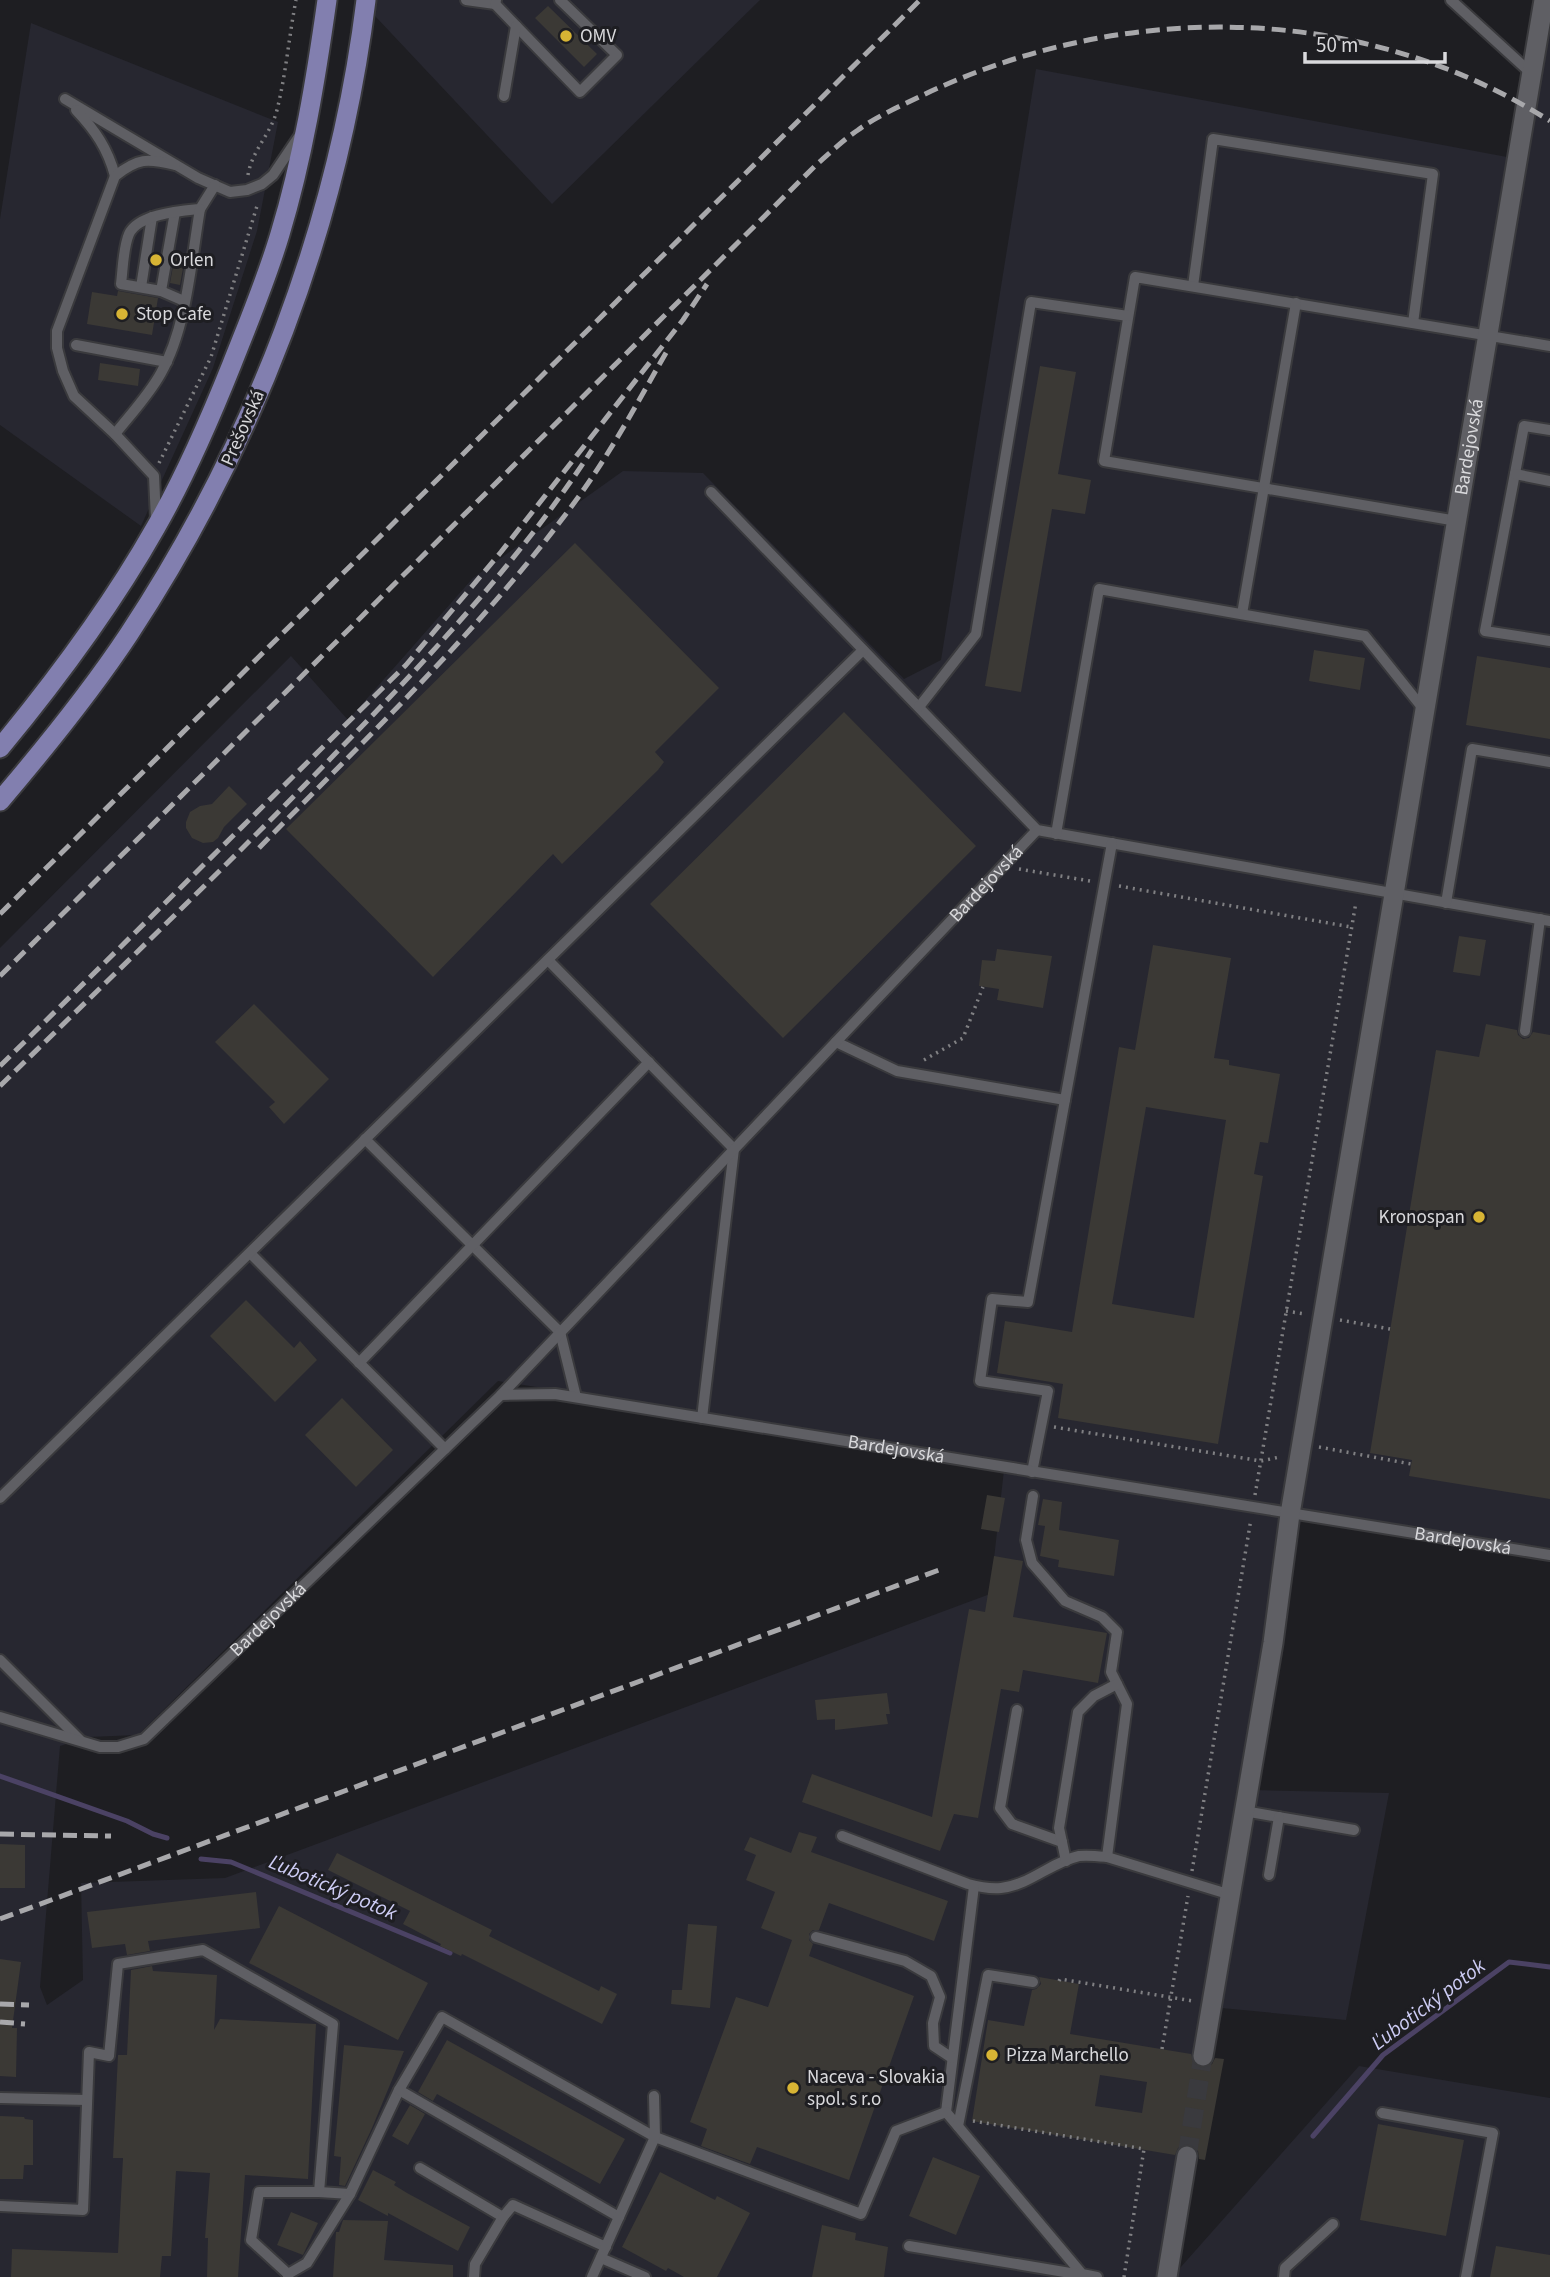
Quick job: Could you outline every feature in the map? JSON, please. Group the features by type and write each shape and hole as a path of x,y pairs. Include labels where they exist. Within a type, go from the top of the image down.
{"main road":[{"name":"Prešovská","path":"0,748 76,651 156,527 202,435 246,331 280,233 305,127 327,0"},
{"name":"Prešovská","path":"0,801 48,744 128,636 187,539 233,452 299,292 353,83 368,2"}],"street":[{"name":"Bardejovská","path":"1203,2056 1273,1643 1290,1514 1532,74 1544,34 1544,0"},
{"path":"1167,2277 1187,2157"}],"lane":[{"path":"466,0 495,2 580,92 618,55 560,0"},
{"path":"1451,0 1532,74"},
{"path":"504,96 516,26"},
{"path":"115,176 101,141 65,99 175,165 215,185 230,192 252,188"},
{"name":"Prešovská","path":"252,188 273,175 305,127"},
{"path":"1193,286 1213,139 1433,174 1413,323"},
{"path":"156,527 154,477 115,434 74,397 57,348 57,331 115,176 129,165 146,159 175,165"},
{"path":"115,434 153,387 167,362 184,301 200,209 215,185"},
{"path":"184,301 161,291 121,284 129,234 136,225 152,217 200,209"},
{"path":"161,291 175,212"},
{"path":"141,288 152,217"},
{"path":"1457,521 1104,461 1135,277 1550,346"},
{"path":"919,707 975,634 1031,302 1128,316"},
{"path":"1242,614 1296,303"},
{"path":"76,345 167,362"},
{"path":"1550,430 1524,426 1485,631 1550,641"},
{"path":"1515,474 1550,481"},
{"name":"Bardejovská","path":"711,492 1037,830 1545,920"},
{"path":"1056,834 1099,589 1365,636 1425,710"},
{"path":"0,1498 863,650"},
{"path":"1446,902 1472,749 1550,762"},
{"name":"Bardejovská","path":"0,1717 100,1747 118,1746 144,1739 501,1395 1037,830"},
{"path":"1032,1472 1048,1391 980,1381 992,1298 1028,1302 1112,843"},
{"path":"1525,1031 1545,920"},
{"path":"548,960 734,1149 702,1418"},
{"path":"835,1042 904,1072 1065,1100"},
{"path":"359,1363 649,1062"},
{"path":"365,1139 560,1332 576,1397"},
{"path":"250,1253 445,1449"},
{"name":"Bardejovská","path":"501,1395 555,1394 576,1397 1550,1555"},
{"path":"1033,1496 1026,1540 1031,1563 1065,1601 1102,1617 1117,1632 1111,1672 1126,1704 1107,1857"},
{"path":"0,1660 82,1742"},
{"path":"1066,1861 1059,1828 1078,1712 1094,1696 1117,1684"},
{"path":"1017,1710 1000,1808 1012,1824 1062,1842"},
{"path":"1244,1811 1354,1830"},
{"path":"1269,1875 1279,1817"},
{"path":"842,1836 974,1886 1015,1886 1078,1856 1107,1857 1231,1895"},
{"path":"946,2112 974,1886"},
{"path":"816,1937 905,1961 931,1976 940,1997 933,2023 934,2046 952,2058"},
{"path":"0,2206 83,2210 89,2052 109,2056 118,1964 203,1950 333,2024 319,2192"},
{"path":"959,2121 988,1975 1033,1982"},
{"path":"350,2194 259,2192 251,2240 288,2276 307,2263 350,2194 399,2090 442,2017 655,2137 861,2214 896,2132 946,2112"},
{"path":"399,2090 619,2217"},
{"path":"592,2277 655,2137 654,2096"},
{"path":"0,2098 88,2100"},
{"path":"946,2112 959,2121 1083,2276"},
{"path":"1382,2113 1493,2133 1466,2277"},
{"path":"420,2168 503,2217"},
{"path":"474,2277 475,2264 503,2217 513,2206 603,2252 645,2277"},
{"path":"1284,2277 1285,2268 1333,2224"},
{"path":"909,2246 1097,2277"}],"path":[{"path":"159,464 211,357 257,206 248,175 250,160 270,131 277,110 296,0"},
{"path":"1003,866 1351,927"},
{"path":"1161,2049 1358,887"},
{"path":"904,1072 963,1038 983,987"},
{"path":"1041,1425 1261,1461 1320,1447 1412,1464"},
{"path":"1059,1981 1060,1979 1170,1997"},
{"path":"959,2121 1144,2149 1124,2277"}],"shaded area":[{"path":"360,0 760,0 552,204"},
{"path":"1535,0 1550,0 1550,1558 1298,1515 1249,1790 1389,1793 1346,2020 1211,2007 1164,2277 0,2277 0,948 291,656 348,720 473,578 623,471 703,473 904,679 941,660 1036,69 1507,157","holes":["498,1381 1005,1461 990,1594 225,1878 81,1883 83,1980 47,2005 40,1987 60,1746 88,1737 138,1735"]},
{"path":"31,23 278,122 257,231 213,368 141,526 0,425 0,219"},
{"path":"1359,2066 1550,2098 1550,2277 1172,2277"}],"building":[{"name":"OMV","path":"548,6 597,54 584,67 535,18"},
{"path":"175,255 185,257 180,285 170,283"},
{"name":"Stop Cafe","path":"118,291 158,298 152,335 87,324 92,292 117,296"},
{"path":"100,363 140,369 138,386 98,380"},
{"path":"1040,366 1076,372 1058,474 1091,480 1085,514 1052,509 1021,692 985,686"},
{"path":"575,543 719,688 655,752 664,762 658,770 562,864 553,854 433,977 286,829"},
{"path":"1314,650 1365,658 1360,690 1309,681"},
{"path":"1477,656 1550,668 1550,739 1466,725"},
{"path":"844,712 976,846 783,1038 650,904"},
{"path":"229,786 247,804 213,842 203,843 192,838 186,828 190,812 200,806 212,804"},
{"path":"1459,936 1486,940 1480,976 1453,972"},
{"path":"1153,945 1231,958 1214,1058 1229,1060 1229,1065 1280,1074 1268,1143 1260,1142 1254,1174 1263,1176 1218,1444 1058,1418 1063,1384 997,1373 1005,1321 1072,1332 1119,1047 1135,1050","holes":["1146,1107 1226,1120 1194,1318 1112,1304"]},
{"path":"997,949 1052,956 1043,1008 997,1000 999,989 979,986 982,960 995,961"},
{"path":"254,1004 329,1079 284,1124 269,1107 275,1102 215,1042"},
{"name":"Kronospan","path":"1486,1024 1517,1030 1523,1039 1529,1038 1533,1032 1550,1035 1550,1499 1409,1476 1412,1460 1370,1453 1436,1050 1479,1057"},
{"path":"246,1300 294,1348 300,1341 317,1360 275,1402 210,1336"},
{"path":"342,1398 393,1450 356,1487 305,1435"},
{"path":"987,1495 1005,1498 999,1532 981,1529"},
{"path":"1043,1499 1062,1502 1059,1530 1119,1540 1114,1576 1058,1567 1059,1560 1040,1556 1045,1526 1038,1525"},
{"path":"994,1556 1023,1561 1013,1617 1107,1633 1098,1683 1023,1670 1019,1692 1001,1689 978,1818 954,1814 940,1851 802,1802 812,1774 932,1817 969,1609 985,1612"},
{"path":"887,1693 890,1714 886,1714 888,1724 835,1730 835,1719 817,1720 815,1700"},
{"path":"799,1832 817,1837 811,1852 948,1901 934,1941 829,1903 819,1930 813,1930 809,1934 809,1940 813,1944 809,1956 914,1996 849,2180 757,2147 750,2164 701,2146 707,2129 690,2122 736,1997 768,2007 792,1940 761,1928 775,1892 746,1880 756,1855 744,1850 750,1837 791,1853"},
{"path":"0,1844 25,1845 25,1888 0,1888"},
{"path":"337,1853 492,1930 489,1936 599,1991 601,1986 617,1994 602,2024 462,1954 461,1956 440,1946 441,1944 403,1924 410,1911 328,1870"},
{"path":"256,1892 260,1928 148,1941 150,1951 127,1955 125,1944 92,1948 87,1912"},
{"path":"279,1906 428,1983 398,2040 249,1963"},
{"path":"688,1924 717,1926 710,2008 671,2004 672,1990 682,1990"},
{"path":"0,1959 21,1962 12,2028 17,2028 16,2077 0,2076"},
{"path":"152,1966 153,1971 217,1975 214,2030 220,2019 316,2024 308,2179 245,2175 238,2277 207,2277 208,2238 205,2238 210,2173 176,2171 171,2256 162,2256 160,2277 11,2277 12,2249 118,2253 123,2158 113,2158 118,2055 127,2055 131,1970"},
{"path":"1039,1977 1079,1984 1070,2034 1191,2054 1195,2065 1202,2068 1212,2064 1215,2058 1224,2059 1205,2160 1199,2159 1198,2151 1188,2144 1178,2148 1175,2155 972,2121 988,2020 1024,2026 1032,1990 1041,1984","holes":["1100,2075 1147,2082 1142,2113 1095,2106"]},
{"path":"447,2040 625,2139 600,2184 437,2094 433,2101 418,2092"},
{"path":"344,2045 404,2051 345,2186 339,2185 341,2157 334,2156"},
{"path":"410,2105 425,2114 408,2145 392,2136"},
{"path":"0,2116 33,2120 33,2165 24,2165 23,2179 0,2179"},
{"path":"1378,2124 1464,2140 1446,2236 1360,2220"},
{"path":"933,2157 980,2176 956,2235 909,2216"},
{"path":"373,2170 396,2182 394,2185 407,2193 470,2227 458,2251 358,2200"},
{"path":"660,2172 715,2200 717,2196 750,2213 717,2277 684,2277 668,2268 666,2271 622,2247"},
{"path":"291,2212 318,2223 303,2255 277,2245"},
{"path":"343,2220 388,2221 384,2260 453,2265 453,2277 333,2277 336,2232 339,2232"},
{"path":"822,2225 856,2233 855,2240 888,2247 884,2277 812,2277"},
{"path":"1496,2246 1550,2255 1550,2277 1490,2277"}],"waterway":[{"name":"Ľubotický potok","path":"0,1776 167,1838"},
{"name":"Ľubotický potok","path":"201,1859 231,1862 450,1953"},
{"name":"Ľubotický potok","path":"1313,2136 1383,2055 1509,1962 1550,1967"}],"tunnel":[{"path":"1187,2156 1203,2056"}],"railway":[{"path":"0,914 920,0"},
{"path":"0,976 817,164 852,134 881,116 923,95 999,64 1078,42 1159,30 1240,27 1321,35 1400,53 1477,82 1550,121"},
{"path":"0,1066 406,665 501,552 683,320 707,284"},
{"path":"259,848 427,676 546,540 594,475 667,351"},
{"path":"0,1086 167,923 402,684 502,571 592,450"},
{"path":"0,1919 939,1570"},
{"path":"0,1834 111,1836"},
{"path":"0,2004 29,2005"},
{"path":"0,2022 25,2024"}],"place":[{"name":"OMV","path":"566,36"},
{"name":"Orlen","path":"156,260"},
{"name":"Stop Cafe","path":"122,314"},
{"name":"Kronospan","path":"1479,1217"},
{"name":"Pizza Marchello","path":"992,2055"},
{"name":"Naceva - Slovakia spol. s r.o","path":"793,2088"}]}
